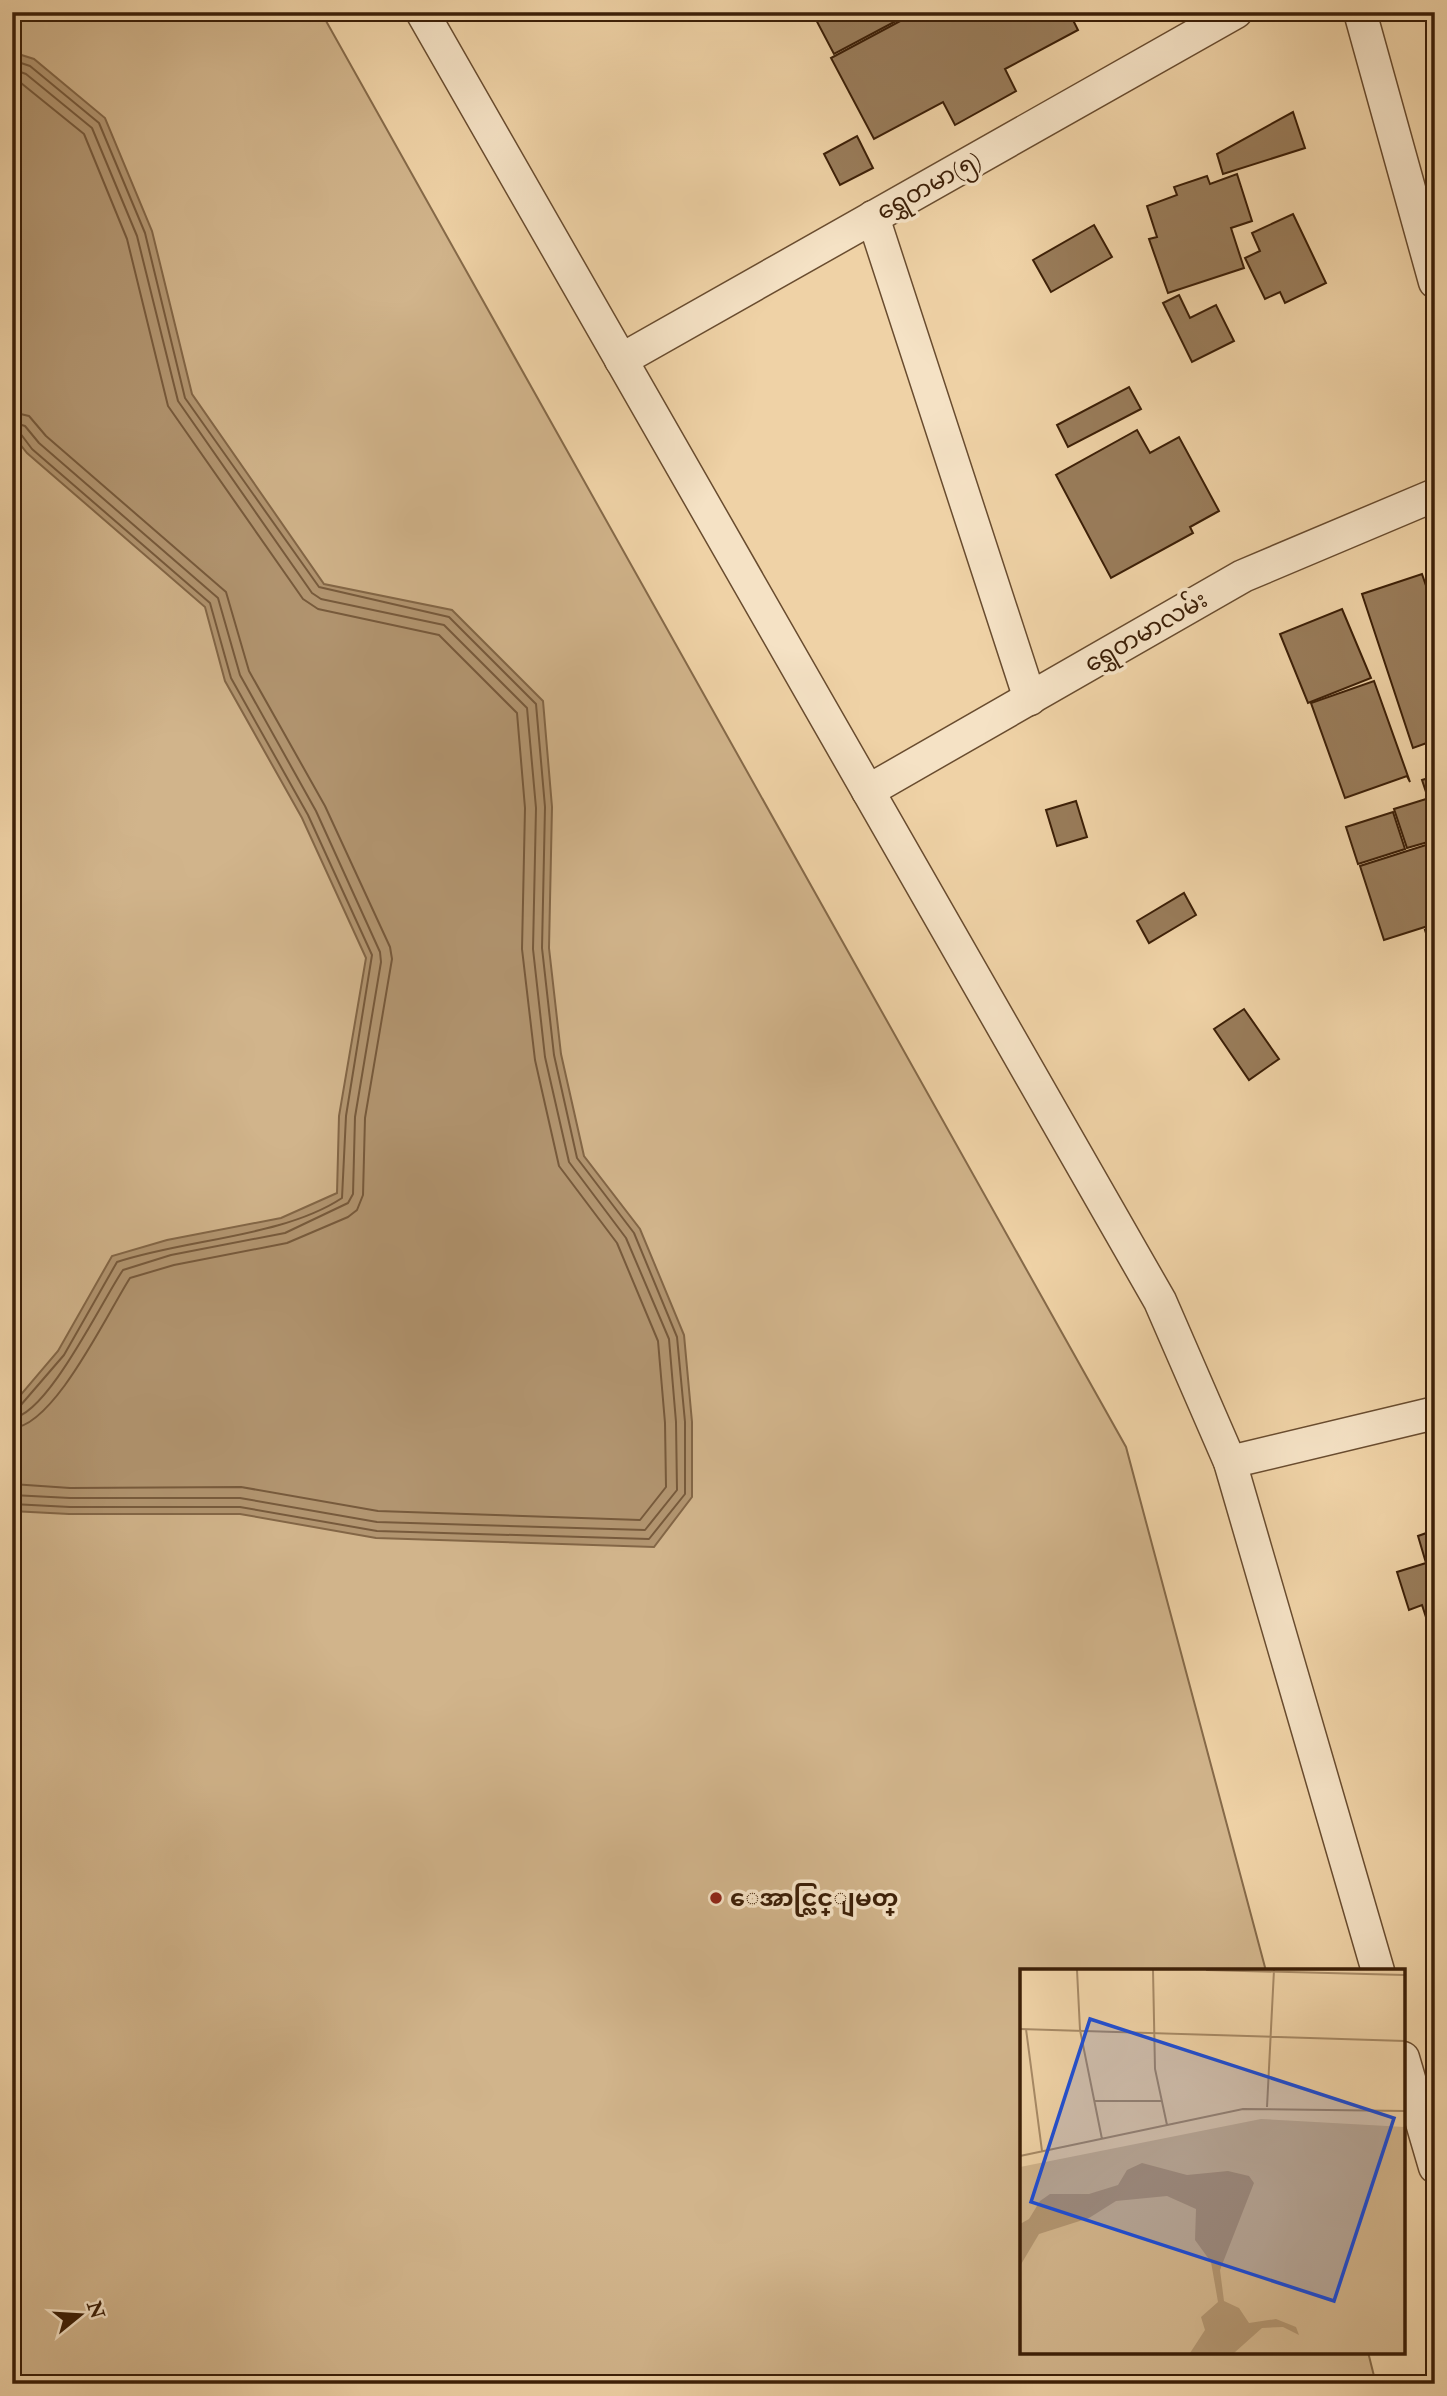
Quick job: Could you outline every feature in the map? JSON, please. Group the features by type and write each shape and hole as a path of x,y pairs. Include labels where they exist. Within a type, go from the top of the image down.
{"street":[{"path":"422,12 1160,1301 1230,1462 1377,1969"},
{"name":"ရွှေတမာ(၅)","path":"621,360 1236,12"},
{"path":"1360,12 1435,282"},
{"path":"873,217 1030,699"},
{"name":"ရွှေတမာလမ်း","path":"868,792 1243,576 1435,495"},
{"path":"1230,1462 1435,1413"},
{"path":"1405,2065 1435,2167"}],"shaded area":[{"path":"12,12 321,12 1126,1447 1265,1969 1020,1969 1020,2354 1368,2354 1376,2384 12,2384"}],"water":[{"path":"12,52 34,59 105,118 152,231 192,394 324,584 452,610 543,701 552,807 549,948 561,1054 584,1156 640,1229 684,1335 692,1422 692,1497 654,1547 376,1538 240,1514 69,1514 12,1511 12,1405 58,1351 112,1256 167,1240 281,1218 337,1193 339,1116 366,958 302,818 225,681 205,607 27,453 12,434"}],"building":[{"path":"821,12 913,12 834,54 814,16"},
{"path":"917,12 1069,12 1078,30 1005,69 1016,91 955,125 943,102 874,139 831,58"},
{"path":"1293,112 1305,148 1223,174 1217,154"},
{"path":"857,136 873,168 840,185 824,154"},
{"path":"1237,174 1252,221 1231,228 1244,268 1168,293 1149,239 1157,237 1147,206 1177,195 1174,187 1207,176 1210,184"},
{"path":"1293,214 1326,283 1285,303 1280,292 1265,299 1245,258 1260,251 1252,233"},
{"path":"1094,225 1112,257 1051,292 1033,260"},
{"path":"1179,295 1190,318 1216,305 1234,341 1192,362 1163,303"},
{"path":"1129,387 1141,409 1068,447 1057,425"},
{"path":"1137,430 1150,453 1179,437 1219,511 1190,527 1193,533 1111,578 1056,475"},
{"path":"1422,574 1435,612 1435,740 1413,748 1362,594"},
{"path":"1342,609 1371,678 1308,703 1280,634"},
{"path":"1374,681 1410,782 1407,776 1345,798 1311,703"},
{"path":"1435,776 1435,803 1430,804 1422,780"},
{"path":"1426,799 1435,825 1435,840 1407,848 1394,809"},
{"path":"1076,801 1087,837 1057,846 1046,810"},
{"path":"1393,812 1405,849 1358,864 1346,827"},
{"path":"1429,844 1435,861 1435,916 1429,918 1431,925 1384,940 1360,866"},
{"path":"1184,893 1196,915 1149,943 1137,921"},
{"path":"1435,927 1435,958 1434,959 1425,930"},
{"path":"1244,1009 1279,1059 1249,1080 1214,1029"},
{"path":"1435,1530 1435,1645 1422,1605 1409,1610 1397,1572 1426,1563 1418,1536"}],"place":[{"name":"ေအာင္လြင္ျမတ္","path":"716,1898"}]}
